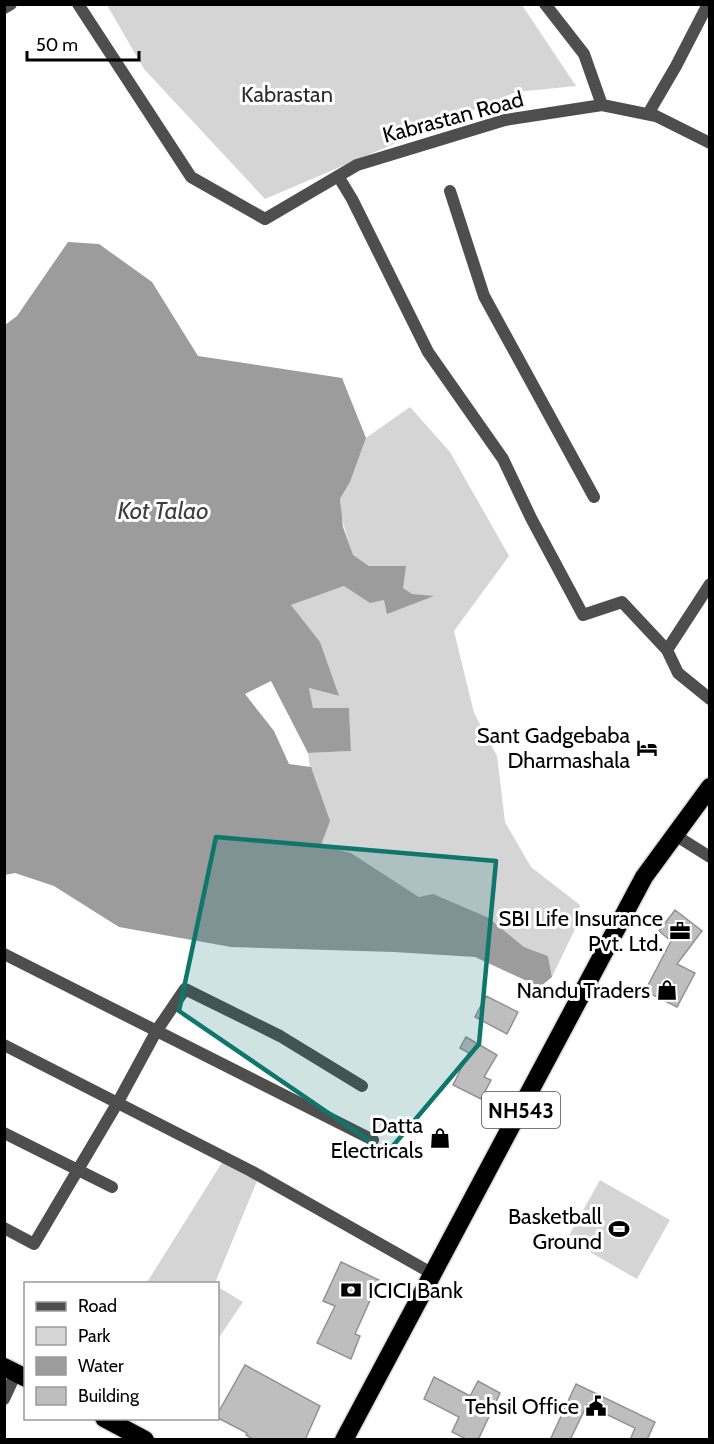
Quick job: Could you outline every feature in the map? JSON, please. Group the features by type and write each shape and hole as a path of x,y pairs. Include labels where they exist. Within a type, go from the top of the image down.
{"highway":[{"name":"NH543","path":"345,1440 644,878 710,787"},
{"path":"106,1420 145,1440"}],"street":[{"path":"4,8 11,4"},
{"name":"Kabrastan Road","path":"78,4 191,177 265,219 357,165 505,120 602,105 656,116 710,143"},
{"path":"545,4 584,54 602,105"},
{"path":"648,114 708,4"},
{"path":"338,176 352,199 428,352 503,459 531,519 583,615 622,602 667,650 678,673 710,699"},
{"path":"450,192 484,296 594,497"},
{"path":"667,650 710,584"},
{"path":"675,835 710,857"},
{"path":"4,954 373,1140"},
{"path":"4,1228 34,1244 158,1030 185,989 280,1036 362,1086"},
{"path":"4,1045 251,1171 433,1274"},
{"path":"4,1133 112,1187"},
{"path":"4,1399 15,1373"}],"highlighted area":[{"path":"216,837 496,861 479,1044 387,1153 179,1011"}],"green space":[{"name":"Kabrastan","path":"107,5 522,5 576,86 516,92 265,199 144,69"},
{"path":"410,407 450,452 509,556 454,631 474,713 497,756 505,822 531,867 580,905 576,927 552,977 548,956 524,947 489,918 419,897 351,853 320,845 308,753 351,751 349,709 313,709 309,688 338,696 291,605 344,586 369,566 352,555 341,515 340,499 350,482 366,438"},
{"path":"223,1161 257,1181 215,1282 147,1282"},
{"name":"Basketball Ground","path":"600,1180 670,1220 637,1279 567,1239"},
{"path":"219,1288 243,1302 219,1338"}],"water":[{"name":"Kot Talao","path":"68,242 99,244 152,282 198,356 342,378 366,438 350,482 340,499 343,527 353,555 369,566 406,566 403,588 412,594 434,596 387,614 384,600 370,603 344,586 291,605 320,642 339,696 309,688 313,708 349,708 351,751 308,753 271,681 245,694 274,731 289,764 311,767 330,821 321,845 351,853 419,897 433,894 489,918 524,947 548,956 552,977 540,987 475,957 231,947 119,927 54,886 15,873 5,875 5,325 17,316"}],"building":[{"path":"675,910 702,931 677,964 695,973 677,1007 645,991 671,941 659,931"},
{"path":"486,996 518,1012 507,1034 475,1017"},
{"path":"466,1037 497,1055 484,1077 491,1080 481,1099 453,1085 469,1053 460,1048"},
{"path":"341,1262 379,1280 355,1334 360,1336 351,1359 317,1343 335,1306 323,1301"},
{"path":"245,1365 320,1406 305,1440 254,1440 246,1435 247,1433 219,1419 219,1411"},
{"path":"434,1377 470,1396 478,1381 500,1393 478,1440 468,1440 452,1432 459,1417 424,1399"},
{"path":"576,1384 655,1422 647,1440 630,1440 635,1428 587,1405 570,1440 550,1440"}],"place":[{"name":"Sant Gadgebaba Dharmashala","path":"647,748"},
{"name":"SBI Life Insurance Pvt. Ltd.","path":"680,931"},
{"name":"Nandu Traders","path":"667,990"},
{"name":"Datta Electricals","path":"440,1138"},
{"name":"Basketball Ground","path":"619,1229"},
{"name":"ICICI Bank","path":"351,1290"},
{"name":"Tehsil Office","path":"596,1406"}]}
